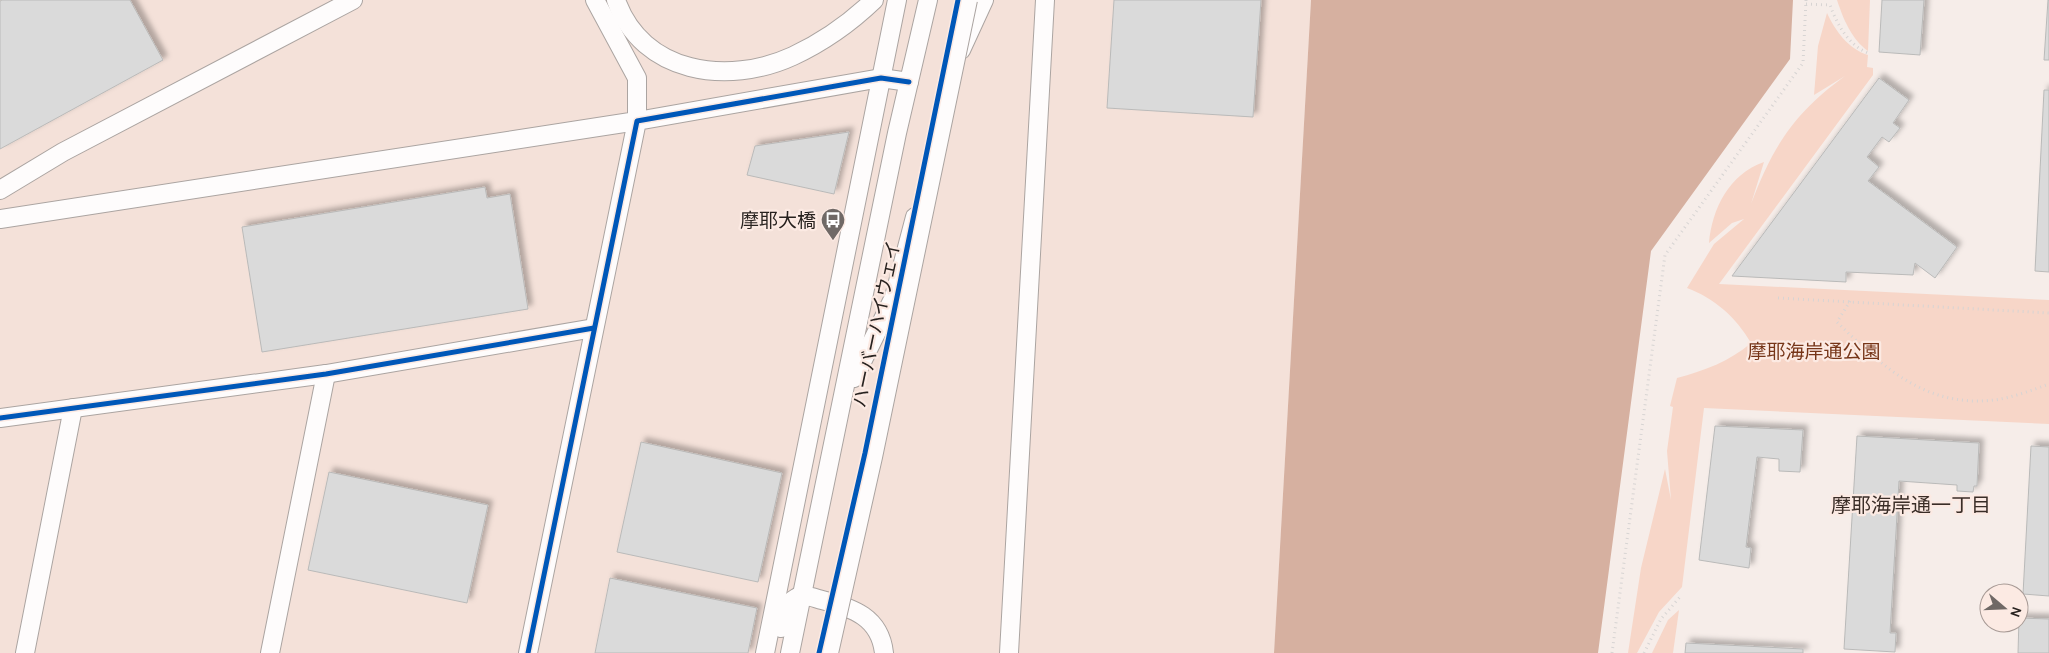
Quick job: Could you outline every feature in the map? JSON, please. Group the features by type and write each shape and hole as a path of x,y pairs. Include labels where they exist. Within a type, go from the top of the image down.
{"street":[{"path":"0,190 63,152 353,0"},
{"path":"528,653 637,121 637,78 595,0"},
{"path":"616,0 629,28 654,52 672,61 691,67 727,71 747,70 791,57 848,24 874,0"},
{"path":"765,653 897,0"},
{"path":"790,653 909,82 928,0"},
{"name":"ハーバーハイウェイ","path":"820,653 865,453 958,0"},
{"name":"ハーバーハイウェイ","path":"829,653 873,457 968,0"},
{"path":"843,400 894,297 951,75 984,0"},
{"path":"1009,653 1045,0"},
{"path":"0,219 637,121 881,78 909,82"},
{"path":"0,418 326,374 594,328"},
{"path":"270,653 326,374"},
{"path":"25,653 73,408"},
{"path":"776,653 786,608 796,598 803,595 846,606 867,617 879,631 884,653"}],"path":[{"path":"1612,653 1664,255 1803,63 1806,2 1830,5 1845,34 1860,49 1868,53"},
{"path":"1778,298 2049,313"},
{"path":"1850,302 1836,322 1894,374 1922,389 1955,400 1994,400 2049,384"},
{"path":"1644,653 1661,619 1680,598"}],"shaded area":[{"path":"0,0 1311,0 1274,653 0,653"},
{"path":"1311,0 1793,0 1790,59 1651,251 1598,653 1274,653"}],"green space":[{"path":"1837,0 1870,0 1868,51 1852,34"},
{"name":"摩耶海岸通公園","path":"1827,13 1848,44 1868,55 1867,67 1873,68 1873,75 1719,284 2049,300 2049,424 1704,408 1682,587 1659,612 1637,653 1628,653 1641,568 1665,469 1671,500 1667,451 1673,407 1670,406 1677,378 1716,365 1751,343 1724,310 1706,297 1687,288 1714,244 1744,219 1732,223 1709,243 1714,218 1724,194 1741,175 1764,162 1751,204 1768,165 1787,132 1812,103 1845,76 1814,95 1818,46"},
{"path":"1679,610 1673,653 1652,653 1668,620"}],"building":[{"path":"130,0 163,60 0,149 0,1"},
{"path":"1114,0 1261,0 1253,117 1107,108"},
{"path":"1882,0 1924,0 1920,55 1879,52"},
{"path":"2048,0 2049,60 2044,60"},
{"path":"1879,78 1909,100 1893,123 1900,128 1889,142 1882,137 1867,157 1879,167 1868,181 1957,247 1935,278 1915,263 1913,275 1846,272 1846,282 1732,276"},
{"path":"2044,90 2049,90 2049,272 2035,271"},
{"path":"849,132 834,194 747,175 755,146"},
{"path":"485,187 487,198 510,194 528,309 262,352 242,227"},
{"path":"1715,426 1803,430 1800,472 1779,471 1779,459 1757,457 1746,547 1751,548 1749,568 1699,560"},
{"path":"1857,436 1979,443 1977,486 1974,486 1973,492 1957,491 1957,485 1899,481 1890,633 1896,633 1895,652 1844,649"},
{"path":"641,442 782,473 758,582 617,552"},
{"path":"2031,446 2049,447 2049,596 2029,594 2029,583 2024,583"},
{"path":"329,472 488,505 467,603 308,570"},
{"path":"610,578 757,608 748,653 595,653"},
{"path":"2029,618 2049,619 2049,653 2018,653 2019,633 2029,633"},
{"path":"1686,643 1803,649 1803,653 1685,653"}],"cycle path":[{"path":"819,653 865,453 958,0"},
{"path":"528,653 637,121 881,78 909,82"},
{"path":"0,418 326,374 594,328"}],"place":[{"name":"摩耶大橋","path":"833,241"}],"district":[{"name":"摩耶海岸通一丁目","path":"1911,505"}]}
